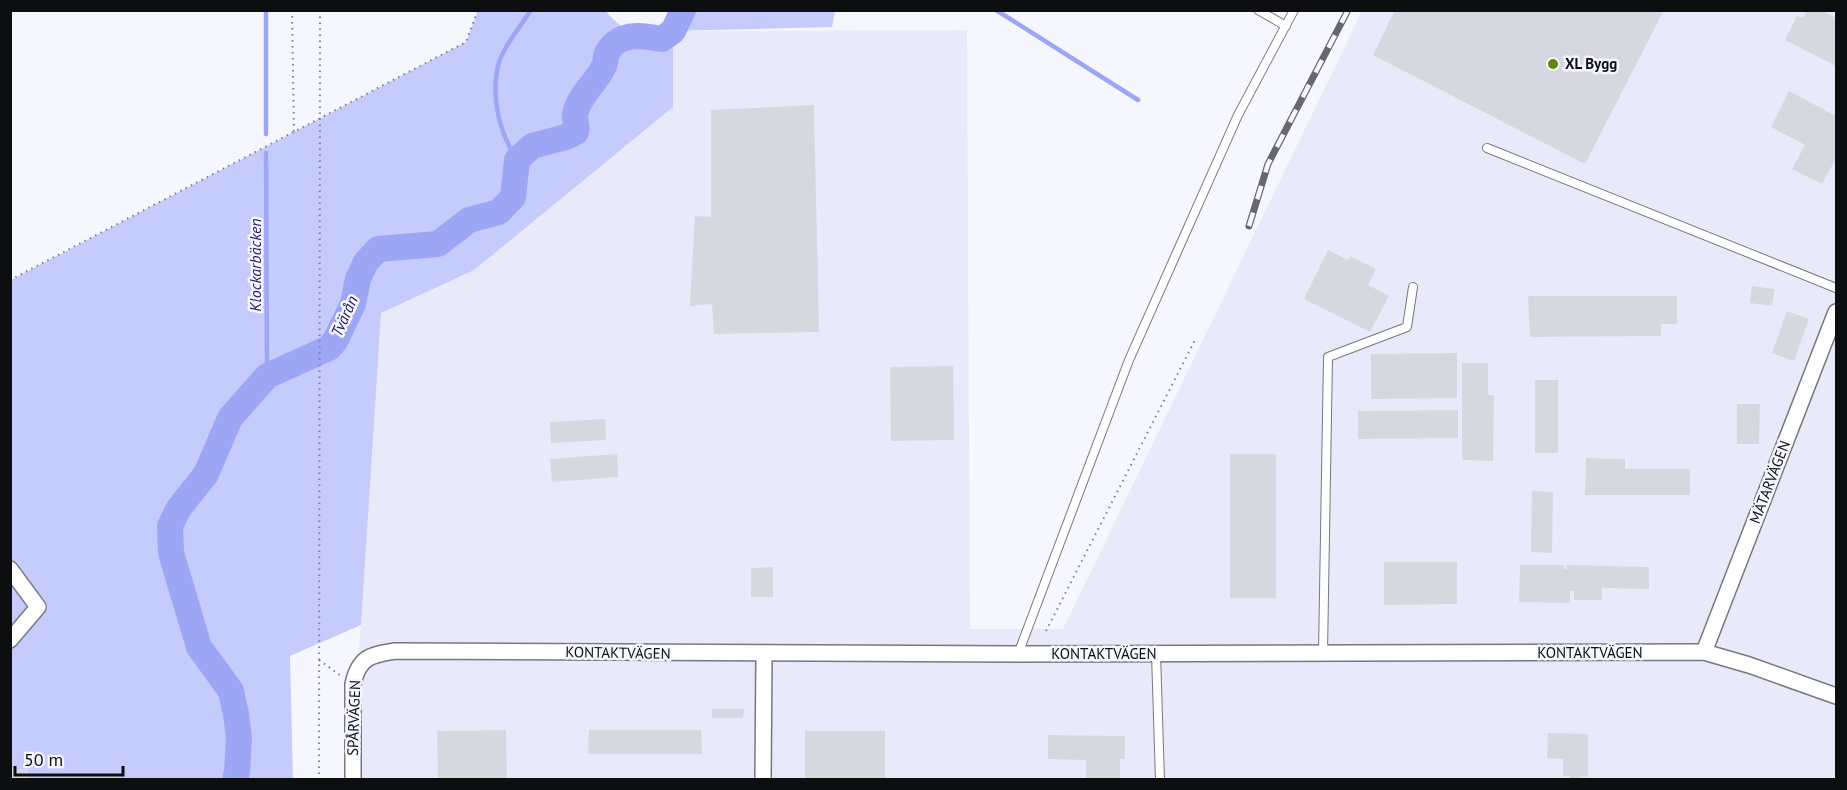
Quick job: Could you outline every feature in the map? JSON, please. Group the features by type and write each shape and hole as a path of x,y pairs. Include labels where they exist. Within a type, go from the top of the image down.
{"street":[{"name":"MÄTARVÄGEN","path":"1704,652 1836,312"},
{"path":"10,568 38,607 10,640"},
{"name":"KONTAKTVÄGEN","path":"365,659 380,653 395,651 1323,655 1704,652 1749,665 1836,696"},
{"path":"763,780 764,654"},
{"name":"SPÅRVÄGEN","path":"353,780 353,684 356,670 365,659"}],"lane":[{"path":"1258,10 1286,26"},
{"path":"1018,654 1129,360 1238,115 1294,10"},
{"path":"1487,148 1836,288"},
{"path":"1323,655 1328,357 1407,327 1413,287"},
{"path":"1156,654 1160,780"}],"path":[{"path":"292,10 294,133"},
{"path":"319,780 320,10"},
{"path":"10,280 466,42 478,10"},
{"path":"1046,631 1195,340"},
{"path":"319,660 353,684"}],"shaded area":[{"path":"478,11 606,11 617,23 645,36 661,39 673,31 673,107 474,270 381,313 361,625 290,656 293,779 11,780 11,280 466,42"},
{"path":"683,11 835,11 832,27 673,31"},
{"path":"1362,11 1836,11 1836,779 357,780 357,681 380,312 673,31 967,30 970,629 1063,629"}],"building":[{"path":"1395,10 1664,10 1585,164 1373,55"},
{"path":"1807,10 1821,10 1836,18 1836,66 1785,40 1797,16 1803,18"},
{"path":"1789,91 1836,116 1836,161 1822,184 1792,169 1805,145 1771,127"},
{"path":"814,105 819,332 714,334 712,304 690,306 695,216 711,217 711,110"},
{"path":"1328,250 1348,260 1350,256 1376,269 1368,285 1389,296 1370,332 1304,299"},
{"path":"1752,286 1775,289 1772,306 1750,303"},
{"path":"1528,296 1677,296 1677,324 1661,324 1661,336 1530,337"},
{"path":"1787,311 1809,319 1794,361 1772,353"},
{"path":"1457,353 1457,398 1371,399 1371,354"},
{"path":"1462,363 1488,363 1488,395 1494,395 1493,461 1462,460"},
{"path":"953,366 954,440 891,441 890,367"},
{"path":"1535,380 1558,380 1558,453 1535,453"},
{"path":"1737,404 1760,404 1759,444 1737,444"},
{"path":"1458,410 1458,438 1358,439 1358,411"},
{"path":"605,419 606,440 551,443 550,422"},
{"path":"617,454 618,477 552,482 550,459"},
{"path":"1230,454 1276,454 1276,598 1230,598"},
{"path":"1586,458 1625,459 1625,469 1690,469 1690,495 1585,495"},
{"path":"1532,491 1553,492 1552,553 1531,552"},
{"path":"1384,562 1457,562 1457,604 1384,605"},
{"path":"1520,565 1564,565 1564,569 1567,569 1567,565 1649,567 1649,589 1602,588 1602,600 1574,600 1574,591 1570,591 1570,603 1519,602"},
{"path":"773,567 773,597 751,597 751,568"},
{"path":"712,709 744,709 743,718 712,718"},
{"path":"506,730 507,780 438,780 437,731"},
{"path":"589,730 701,730 702,754 588,754"},
{"path":"805,731 885,731 885,780 805,780"},
{"path":"1548,733 1588,734 1588,777 1581,776 1581,780 1570,780 1570,776 1563,776 1563,759 1547,758"},
{"path":"1048,735 1125,736 1125,759 1120,759 1120,780 1086,780 1086,760 1048,759"},
{"path":"10,769 28,769 28,780 10,780"}],"waterway":[{"name":"Klockarbäcken","path":"266,10 266,134"},
{"path":"517,160 505,138 498,113 496,75 505,49 531,10"},
{"name":"Tvärån","path":"235,780 239,738 231,691 199,647 171,553 170,526 179,508 206,474 230,418 267,376 329,348 335,341 353,304 358,279 366,262 378,249 438,244 469,220 499,212 513,197 517,160 532,146 576,132 577,107 601,72 607,53 612,46 622,39 634,36 662,39 673,31 683,10"},
{"path":"996,10 1138,100"},
{"name":"Klockarbäcken","path":"266,153 267,376"}],"railway":[{"path":"1249,226 1268,164 1348,10"}],"place":[{"name":"XL Bygg","path":"1553,64"}]}
